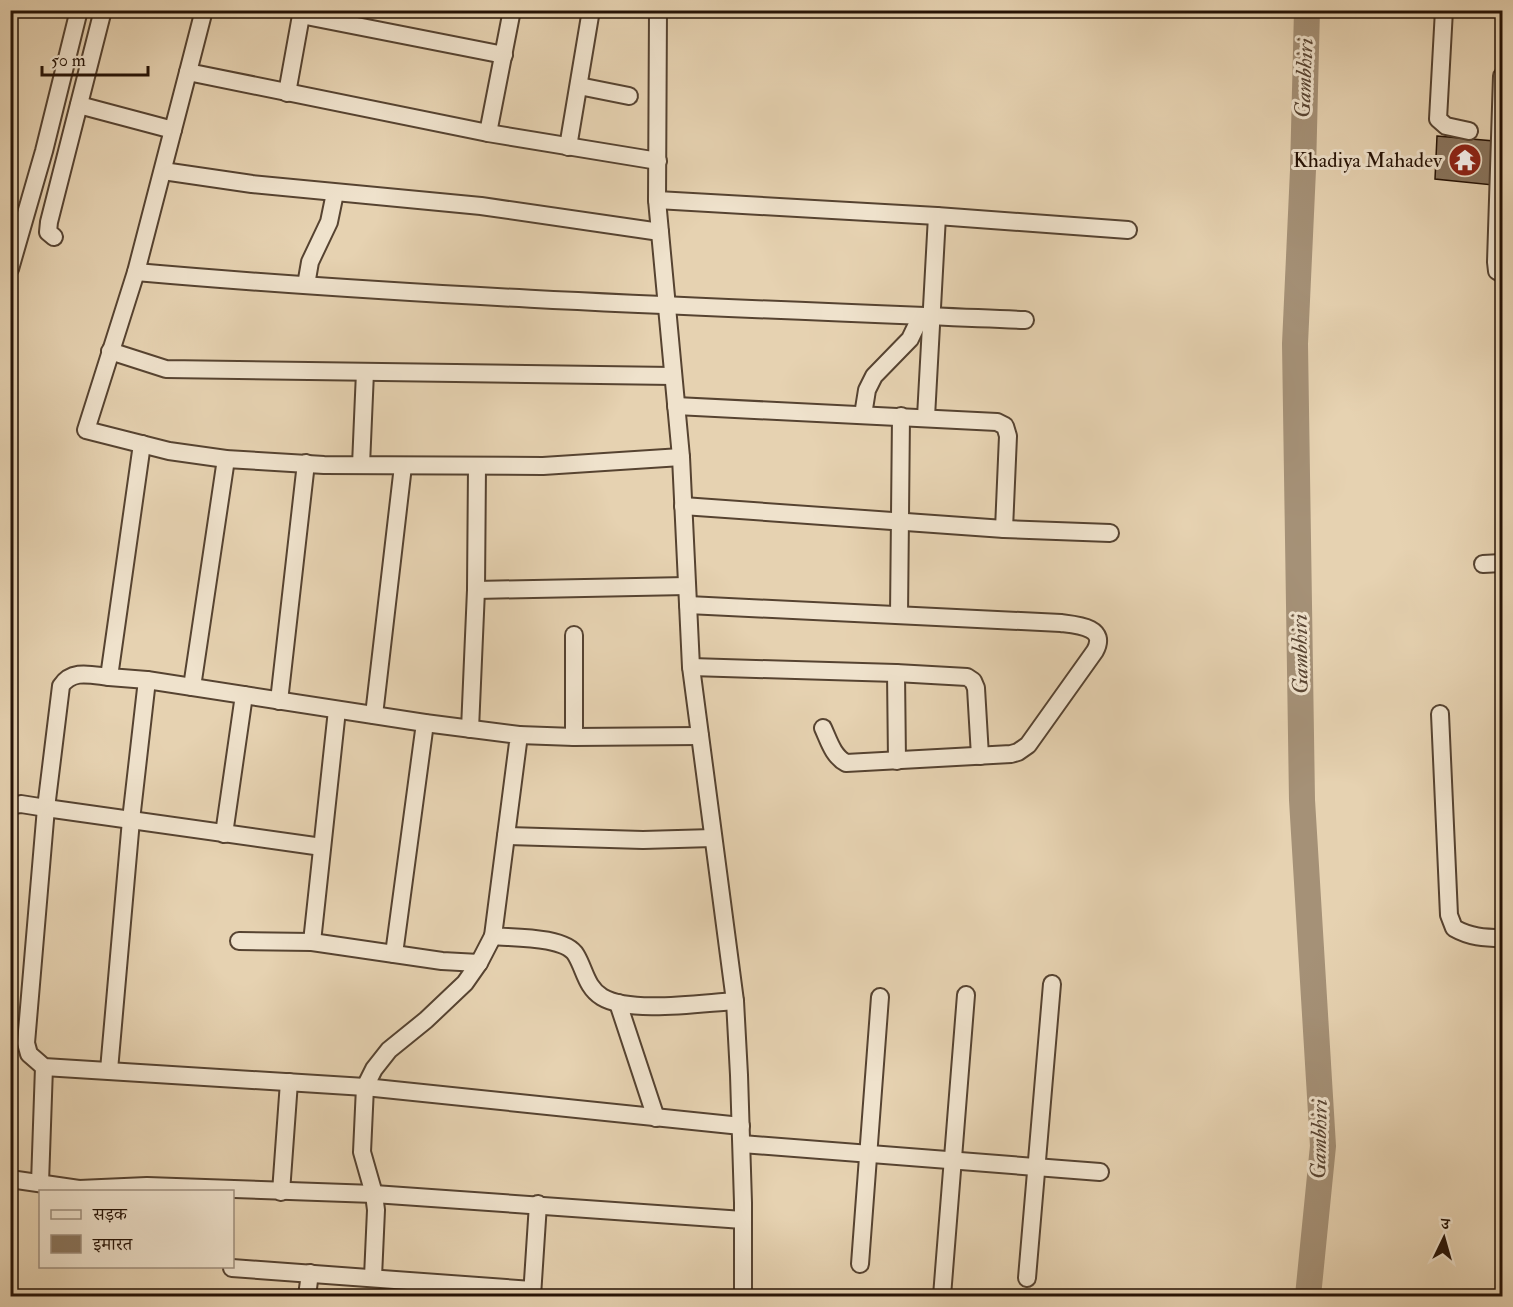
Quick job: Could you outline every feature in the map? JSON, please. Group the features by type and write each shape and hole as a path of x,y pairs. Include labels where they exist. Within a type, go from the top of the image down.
{"street":[{"path":"10,270 44,151 79,10"},
{"path":"54,237 48,232 48,222 103,10"},
{"path":"204,10 136,272 86,430 169,451 226,459 306,463 477,466 604,463 681,457"},
{"path":"488,133 512,10"},
{"path":"568,147 591,10"},
{"path":"658,10 657,200 681,457 691,667 735,1001 742,1144 743,1296"},
{"path":"1444,10 1438,119 1446,126 1469,131"},
{"path":"287,93 302,13 504,56"},
{"path":"188,72 488,133 658,161"},
{"path":"1503,75 1496,262 1497,271 1503,274"},
{"path":"579,86 628,96"},
{"path":"79,105 173,130"},
{"path":"163,171 252,184 481,206 660,232"},
{"path":"306,285 310,262 329,222 335,193"},
{"path":"657,200 937,216 1128,230"},
{"path":"926,417 926,316 937,216"},
{"path":"136,272 306,285 667,305 1025,320"},
{"path":"863,415 867,390 874,376 910,339 926,316"},
{"path":"110,351 166,369 673,376"},
{"path":"361,465 365,372"},
{"path":"676,406 997,422 1005,426 1008,436 1004,529"},
{"path":"899,615 901,416"},
{"path":"109,676 142,444"},
{"path":"192,687 226,459"},
{"path":"279,701 306,463"},
{"path":"374,715 403,466"},
{"path":"470,729 476,590 477,466"},
{"path":"683,506 1004,529 1110,533"},
{"path":"1483,564 1503,563"},
{"path":"476,590 687,586"},
{"path":"688,604 1061,623 1084,626 1093,630 1098,637 1099,644 1095,651 1028,745 1018,752 856,763 840,760 823,728"},
{"path":"574,635 574,737"},
{"path":"691,667 896,672 967,677 973,681 978,698 980,756"},
{"path":"896,672 897,760"},
{"path":"700,736 519,735 337,710 147,680 71,675 61,686 46,808 26,1043 28,1054 44,1067 365,1087 741,1126"},
{"path":"109,1070 131,820 147,680"},
{"path":"224,834 244,695"},
{"path":"312,942 337,710"},
{"path":"1440,714 1449,915 1454,928 1465,934 1484,938 1503,938"},
{"path":"394,954 425,723"},
{"path":"374,1277 376,1210 374,1194 362,1152 365,1087 374,1069 389,1050 426,1020 465,983 493,936 519,735"},
{"path":"10,806 21,804 322,848"},
{"path":"506,836 644,840 713,838"},
{"path":"493,936 551,941 565,945 575,952 590,987 602,998 618,1004 639,1006 735,1001"},
{"path":"239,940 312,942 442,961 479,963"},
{"path":"1027,1278 1052,984"},
{"path":"942,1296 966,995"},
{"path":"860,1264 880,997"},
{"path":"618,1004 656,1118"},
{"path":"40,1183 44,1067"},
{"path":"281,1192 289,1082"},
{"path":"742,1144 1100,1172"},
{"path":"10,1179 79,1189 147,1186 374,1194 743,1220"},
{"path":"232,1268 374,1277 532,1293 538,1204"},
{"path":"307,1296 309,1273"}],"building":[{"name":"Khadiya Mahadev","path":"1437,136 1494,141 1493,185 1435,179"}],"waterway":[{"name":"Gambhiri","path":"1307,10 1295,344 1302,800 1323,1146 1308,1296"}],"place":[{"name":"Khadiya Mahadev","path":"1465,160"}]}
